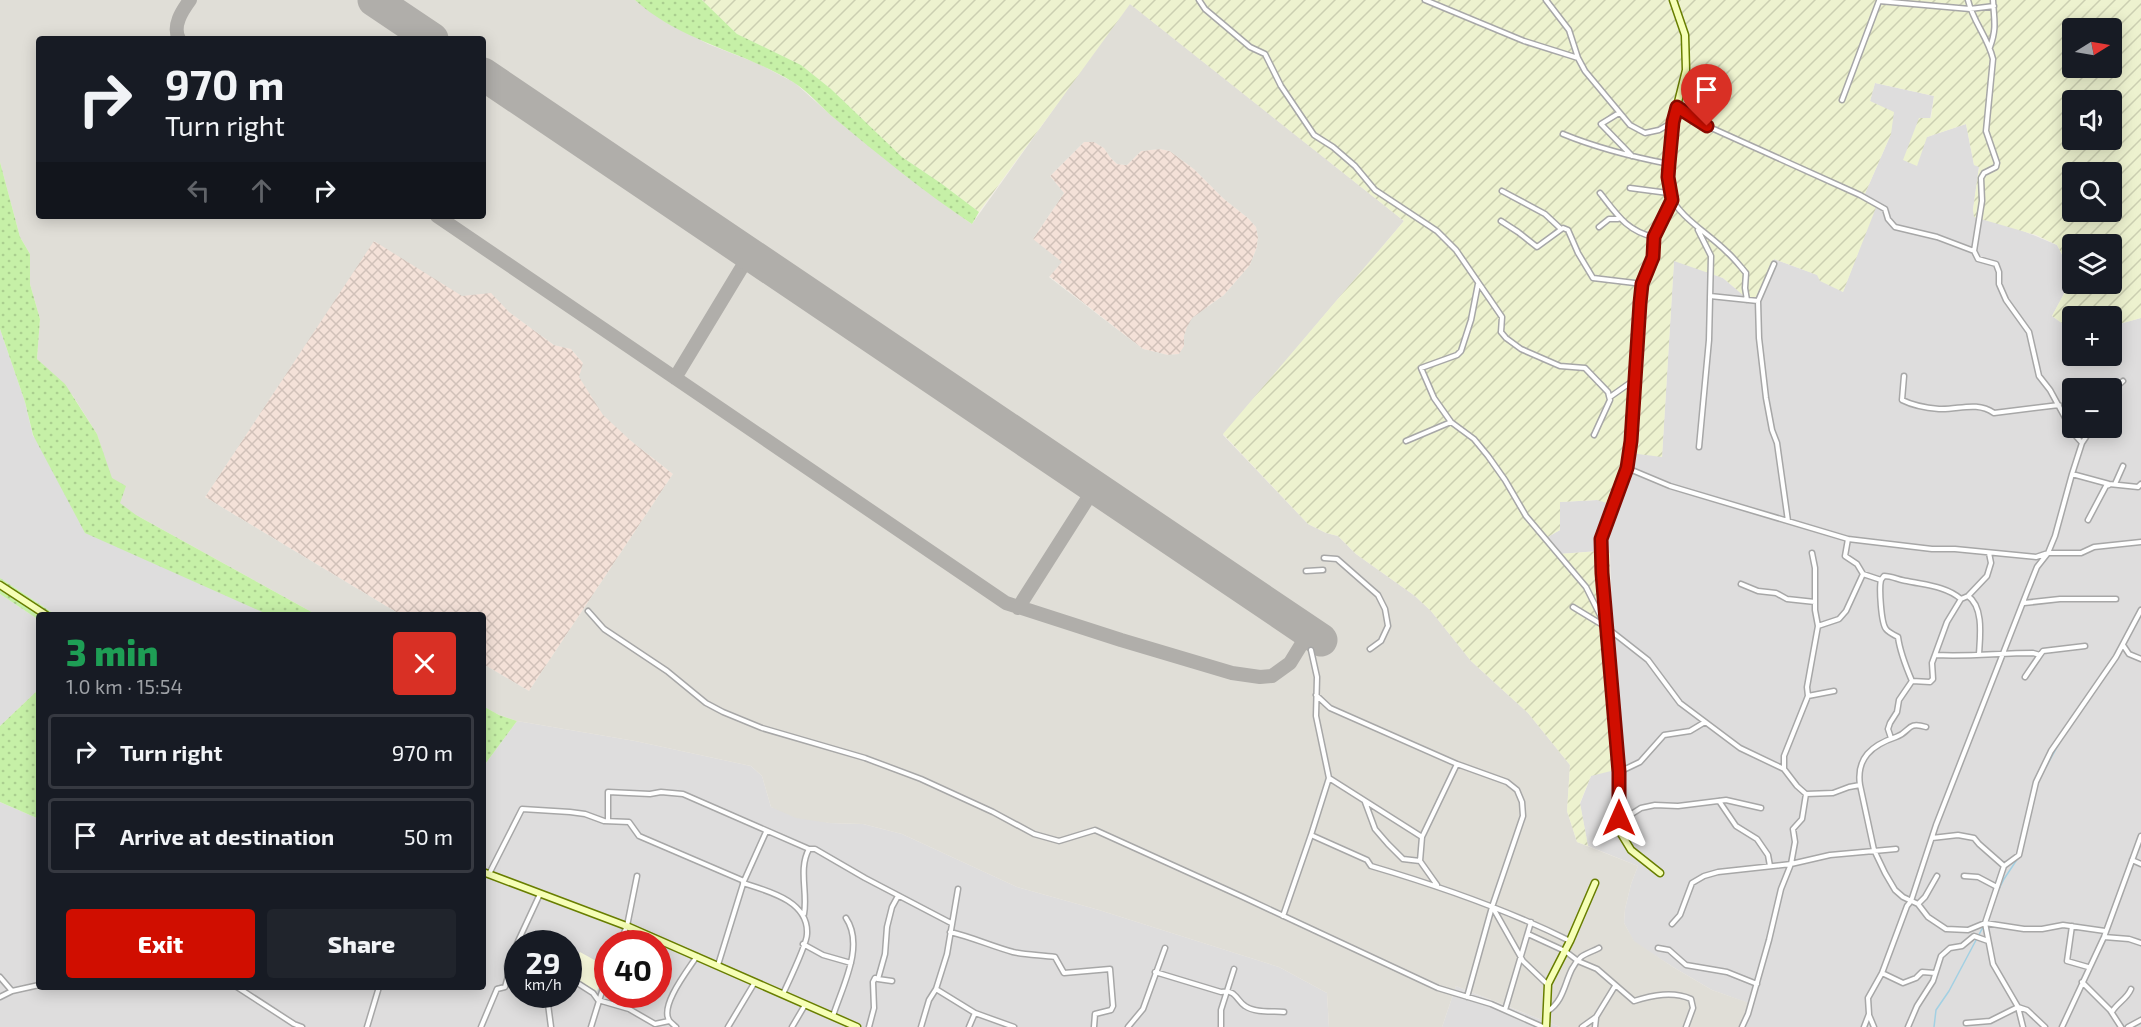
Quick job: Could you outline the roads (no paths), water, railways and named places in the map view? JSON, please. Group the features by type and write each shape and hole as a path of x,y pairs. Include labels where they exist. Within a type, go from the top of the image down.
{"street":[{"path":"1198,0 1205,9 1250,47 1265,54 1281,86 1314,135 1333,147 1355,166 1375,190 1437,231 1456,250 1502,317 1501,332 1506,338 1521,349 1560,366 1585,368 1608,392 1610,400 1594,435"},
{"path":"1425,0 1524,41 1578,58"},
{"path":"1546,0 1569,30 1585,71 1630,125 1645,133 1659,130 1673,122"},
{"path":"1660,873 1631,850 1617,827 1619,772 1601,539 1627,468 1642,284 1653,257 1654,237 1672,200 1668,177 1673,122 1686,70 1685,35 1673,0"},
{"path":"1842,99 1879,0 1970,9 1994,6"},
{"path":"1968,0 1970,9 1990,47 1993,59 1986,131 1997,163 1981,178 1982,201 1974,251 1978,259 1996,264 1999,284 2006,300 2029,332 2039,376 2082,443"},
{"path":"1990,47 1996,24 1993,0"},
{"path":"1677,107 1707,126 1860,195 1885,209 1888,219 1895,227 1937,237 1974,251"},
{"path":"1618,113 1601,124 1633,157"},
{"path":"1563,134 1604,149 1669,164"},
{"path":"1630,188 1668,193 1698,230 1727,252 1746,273 1747,300"},
{"path":"1502,191 1545,214 1561,229 1568,230 1593,278 1642,284"},
{"path":"1600,193 1619,219 1636,231 1654,237"},
{"path":"1599,227 1609,219 1619,219"},
{"path":"1501,221 1536,247 1561,229"},
{"path":"1698,230 1710,256 1709,340 1699,447"},
{"path":"1774,264 1758,301 1759,338 1766,398 1777,443 1788,521"},
{"path":"1479,283 1461,351 1457,355 1421,368 1434,398 1443,411 1451,422 1474,439 1488,456 1526,516 1586,587 1606,627"},
{"path":"1710,296 1758,301"},
{"path":"1422,372 1432,394 1453,421"},
{"path":"1904,376 1902,400 1938,409 1984,407 1994,413 2059,405"},
{"path":"1610,397 1635,379"},
{"path":"1443,411 1453,421"},
{"path":"1406,441 1453,421"},
{"path":"1874,1027 1869,1014 1868,998 1882,973 1907,906 1911,901 1932,838 2037,567 2048,553 2055,536 2072,474 2085,438"},
{"path":"2088,520 2106,486 2112,484 2123,466"},
{"path":"1627,468 1670,486 1848,539 1932,549 2036,557 2048,553 2081,553 2094,547 2141,542"},
{"path":"2072,474 2112,484 2138,487 2141,484"},
{"path":"1848,539 1845,556 1857,564 1863,574 1881,580"},
{"path":"1784,769 1784,756 1808,696 1807,687 1818,626 1812,553"},
{"path":"1912,681 1930,682 1933,680 1932,663 1947,622 1961,599 1968,596 1987,576 1990,563 1989,553"},
{"path":"1324,558 1337,559 1378,595 1388,626 1381,641 1370,649"},
{"path":"1306,571 1323,570"},
{"path":"1818,626 1839,619 1846,611 1863,574"},
{"path":"1891,738 1888,729 1890,723 1897,712 1899,700 1912,681 1907,663 1900,650 1898,637 1886,630 1884,626 1880,598 1881,580 1884,576 1889,576 1908,582 1935,586 1961,599"},
{"path":"1741,584 1758,591 1815,602"},
{"path":"0,585 41,612"},
{"path":"1968,596 1973,600 1977,610 1980,632 1979,654"},
{"path":"2024,603 2060,599 2116,599"},
{"path":"1573,607 1606,627 1648,660 1680,704 1740,748 1784,769 1806,794 1833,793 1860,785"},
{"path":"2023,1027 2018,1007 1993,964 1984,923 2004,866 2019,855 2036,782 2051,752 2116,657 2141,610"},
{"path":"588,611 604,629 667,671 706,703 723,712 762,728 865,758 921,779 993,812 1034,834 1059,841 1095,830 1438,988 1505,1010 1544,1027 1548,1011 1548,984 1570,941 1595,883"},
{"path":"2123,644 2129,654 2141,659"},
{"path":"2025,677 2043,651 2085,646"},
{"path":"1283,916 1329,778 1317,724 1317,677 1311,650"},
{"path":"1935,655 2003,653 2040,655"},
{"path":"1808,696 1834,691"},
{"path":"1316,694 1330,708 1457,764 1507,782 1517,790 1522,802 1523,816 1492,907 1467,997"},
{"path":"1619,772 1640,762 1664,735 1690,731 1704,722"},
{"path":"1926,727 1916,724 1898,737 1891,738 1874,749 1860,765 1858,772 1874,850 1896,891 1902,897 1918,904 1928,917 1946,929 1968,930 1984,923 2024,929 2072,926 2105,931"},
{"path":"1437,885 1420,861 1422,837 1457,764"},
{"path":"1329,778 1422,837"},
{"path":"608,821 608,792 683,794 766,832 809,849 815,849 951,923"},
{"path":"1742,1027 1748,1014 1781,889 1791,864 1795,842 1793,829 1802,819 1806,794"},
{"path":"1365,801 1375,829 1388,844 1403,859 1420,861"},
{"path":"1719,801 1737,826 1757,839 1768,855 1770,866"},
{"path":"1619,818 1646,806 1678,806 1734,801 1761,808"},
{"path":"804,914 784,898 639,836 629,822 608,821 585,814 522,809 486,873 627,926 853,1026"},
{"path":"718,965 743,882 766,832"},
{"path":"1311,835 1367,860 1371,866 1437,885 1531,922 1570,941"},
{"path":"2062,1027 2104,937 2141,836"},
{"path":"1932,838 1974,837 2004,866"},
{"path":"783,994 807,934 803,872 809,849"},
{"path":"1672,924 1680,915 1692,883 1704,876 1718,872 1791,864 1823,856 1896,849"},
{"path":"2132,860 2141,864"},
{"path":"625,930 637,876"},
{"path":"1918,904 1925,897 1937,876"},
{"path":"1964,876 1978,877 1997,887"},
{"path":"921,1027 929,1000 936,989 946,954 958,889"},
{"path":"523,930 540,893"},
{"path":"879,979 885,954 887,927 892,907 898,896"},
{"path":"1492,907 1521,957 1548,984"},
{"path":"833,1016 851,963 854,943 850,924 846,918"},
{"path":"1505,1010 1531,922"},
{"path":"2072,926 2067,961 2088,968"},
{"path":"1968,930 1974,936 1988,941"},
{"path":"950,932 976,938 1016,953 1055,957 1064,973 1110,969 1113,1006 1111,1010 1095,1014 1094,1027"},
{"path":"1528,934 1597,969 1635,1001 1649,996 1678,994 1691,999 1693,1008 1686,1027"},
{"path":"1908,1027 1933,981 1941,956 1950,948 1962,946 1974,936"},
{"path":"2104,937 2129,939 2141,943"},
{"path":"803,944 823,955 851,963"},
{"path":"1128,1027 1143,1009 1165,948"},
{"path":"1548,1011 1558,1004 1570,971 1582,956 1599,948"},
{"path":"1658,948 1669,950 1686,965 1728,972 1756,984"},
{"path":"676,1027 669,1021 666,1009 697,956"},
{"path":"1221,1027 1221,1010 1234,969"},
{"path":"1155,972 1221,992 1233,993 1242,1004 1251,1009 1284,1012"},
{"path":"1882,973 1903,983 1916,978 1922,972 1935,973"},
{"path":"0,977 12,991"},
{"path":"869,1027 874,1008 873,982 875,978 892,981"},
{"path":"728,1027 755,982"},
{"path":"2082,982 2111,1012 2121,1027"},
{"path":"1582,1027 1596,1017 1615,986"},
{"path":"0,997 12,991 36,987"},
{"path":"481,1027 497,989 504,987"},
{"path":"936,989 975,1013 1014,1027"},
{"path":"2111,1012 2131,989"},
{"path":"241,990 293,1025 302,1027"},
{"path":"367,1027 379,990"},
{"path":"792,1027 805,1004"},
{"path":"1966,1023 1990,1021 2018,1007 2027,1010 2045,1027"},
{"path":"549,1008 551,1027"},
{"path":"591,1027 596,1008"},
{"path":"626,1008 655,1024 669,1021"},
{"path":"969,1027 975,1013"},
{"path":"1864,1027 1869,1014"},
{"path":"1595,1027 1596,1017"},
{"path":"2128,1027 2141,1020"}],"waterway":[{"path":"2096,689 2115,661"},
{"path":"2037,783 2061,740"},
{"path":"1995,897 2018,858"},
{"path":"1934,1027 1936,1010 1949,991 1983,927"}]}
